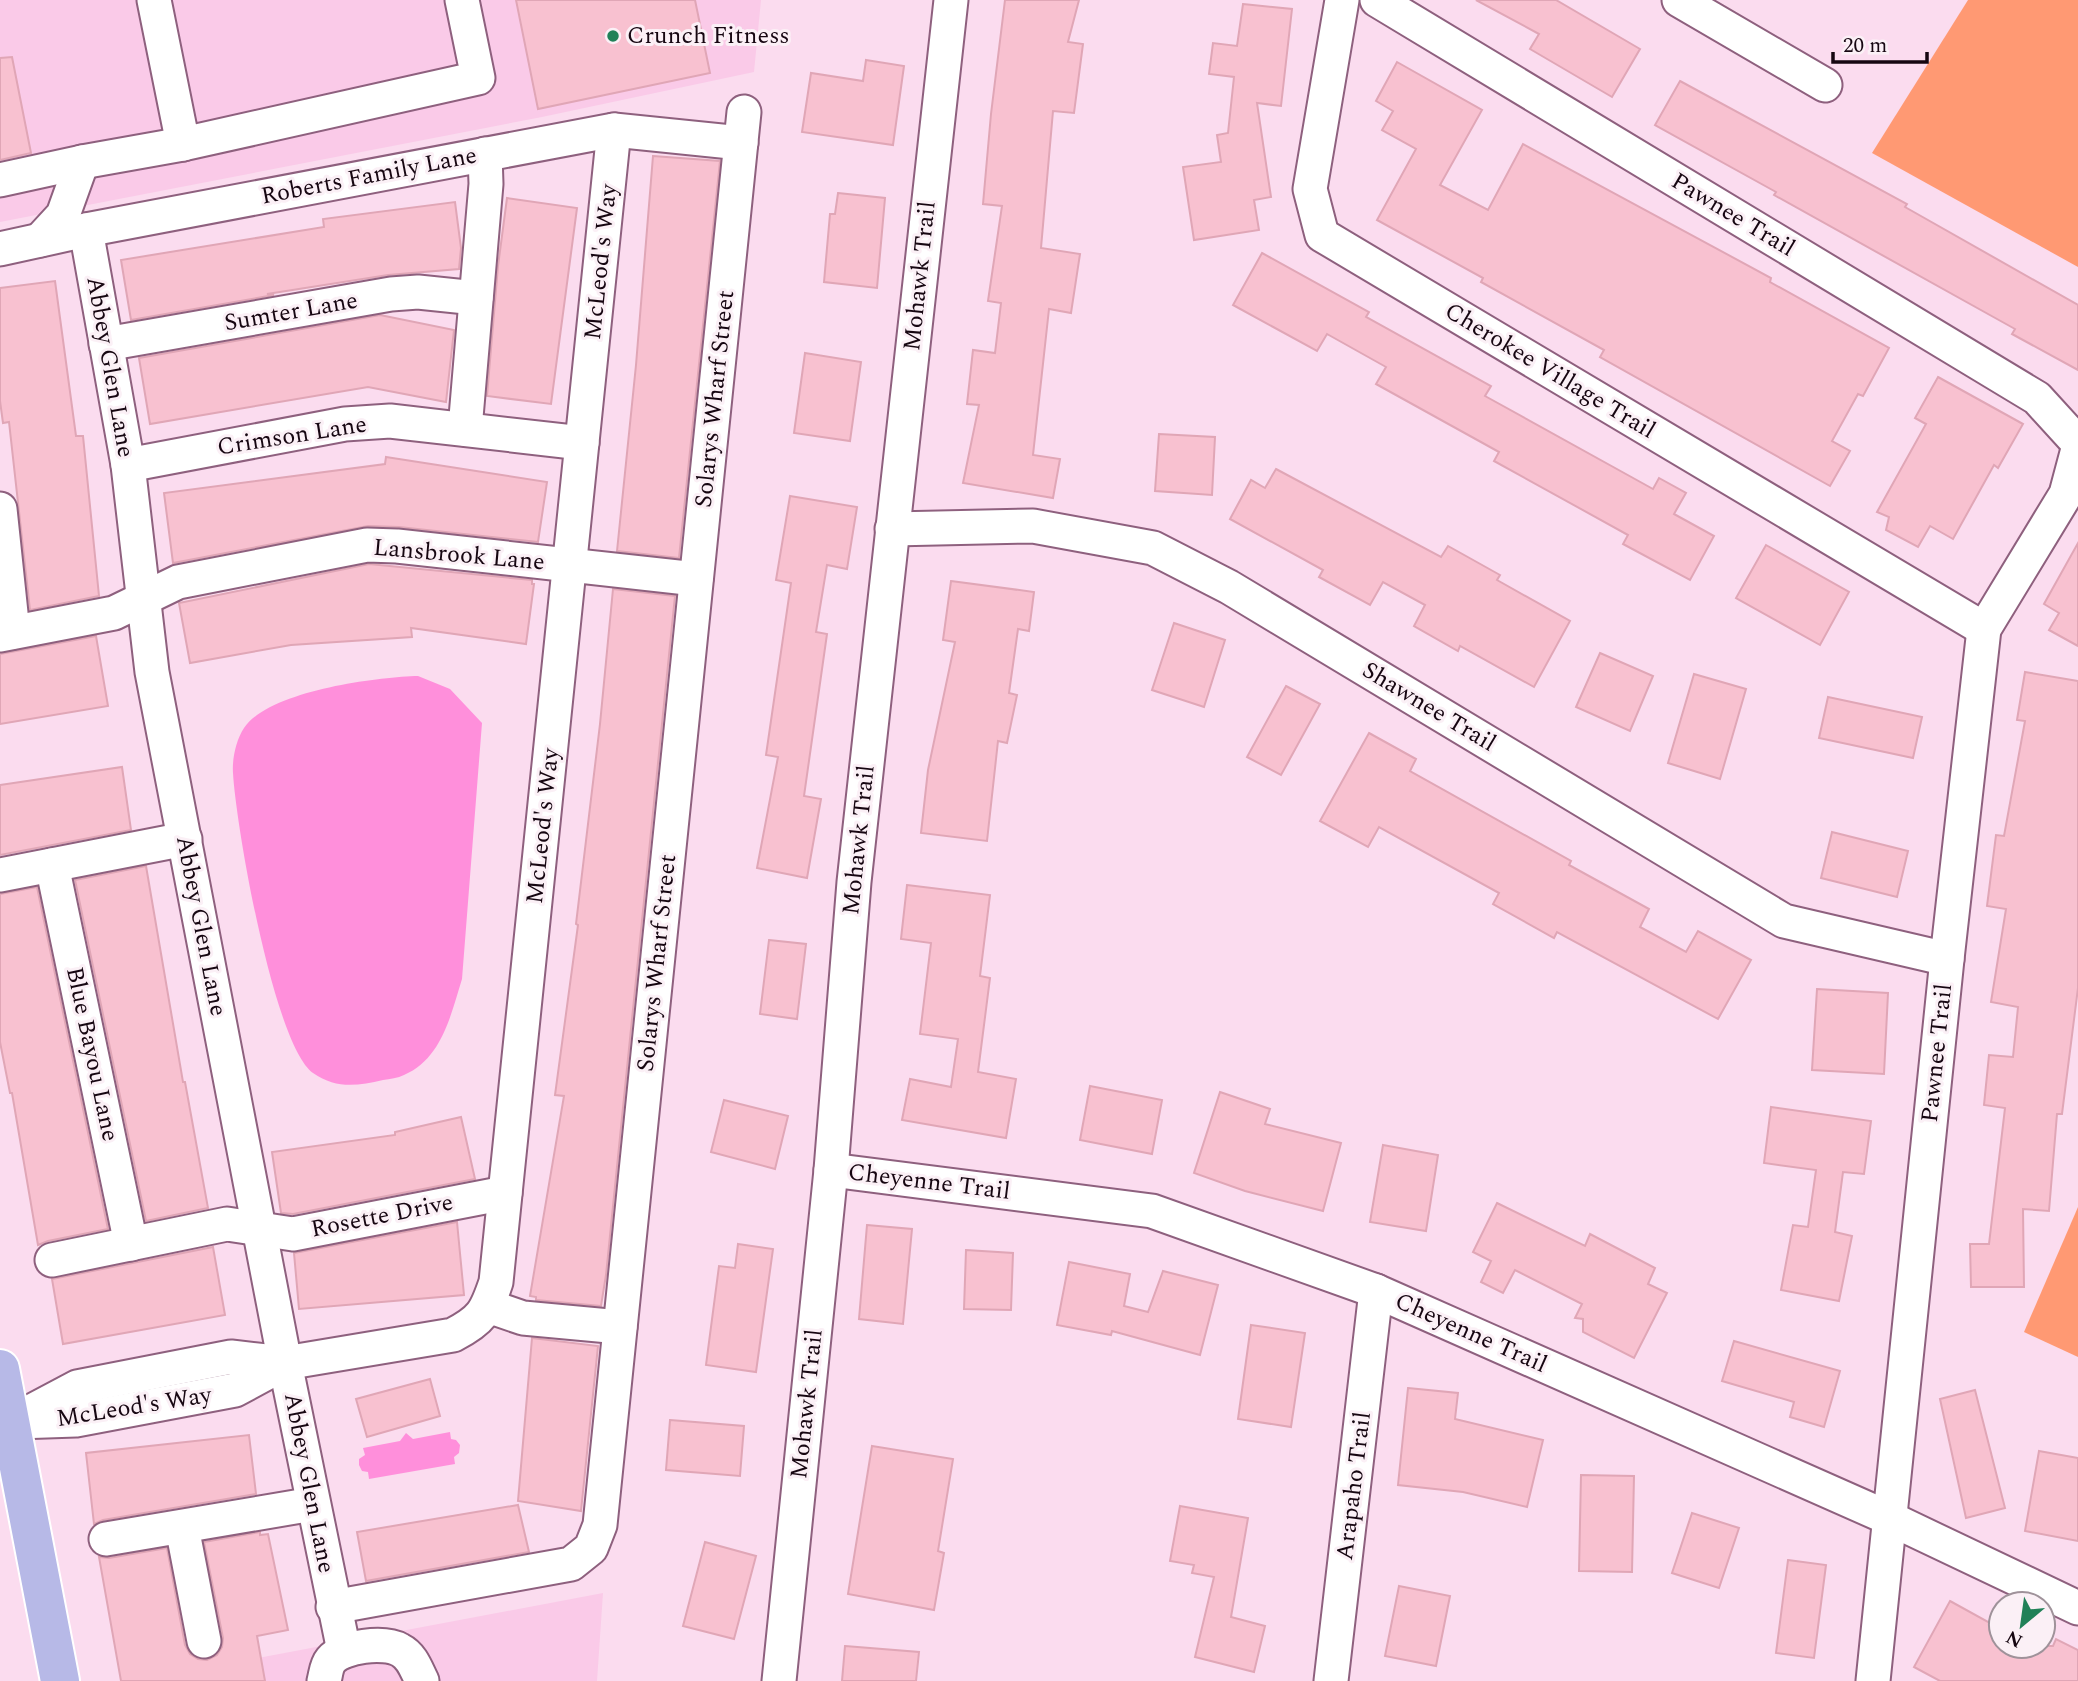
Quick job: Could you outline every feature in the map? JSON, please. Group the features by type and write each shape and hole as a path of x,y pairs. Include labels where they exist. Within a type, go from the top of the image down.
{"main road":[{"path":"0,1369 5,1424 60,1681"}],"street":[{"path":"154,0 183,144"},
{"path":"0,180 183,144 478,78 461,0"},
{"name":"Mohawk Trail","path":"779,1681 831,1170 854,882 951,0"},
{"name":"Cherokee Village Trail","path":"1342,0 1310,189 1321,235 1984,629"},
{"name":"Pawnee Trail","path":"1377,0 2037,398 2078,443"},
{"path":"1679,0 1825,85"},
{"name":"Roberts Family Lane","path":"0,249 86,230 614,130 743,128"},
{"name":"Solarys Wharf Street","path":"335,1613 570,1564 591,1548 600,1525 743,128"},
{"name":"McLeod's Way","path":"5,1424 76,1420 234,1390 285,1363 453,1335 474,1324 488,1307 496,1282 614,130"},
{"path":"465,429 486,184 485,154"},
{"path":"40,240 64,215 82,162"},
{"name":"Abbey Glen Lane","path":"86,230 128,465 152,672 285,1363 344,1651"},
{"name":"Sumter Lane","path":"106,344 391,294 418,292 476,298"},
{"name":"Crimson Lane","path":"128,465 345,424 390,421 582,443"},
{"name":"Pawnee Trail","path":"1873,1681 1947,959 1984,629 2066,494 2078,449"},
{"path":"0,509 7,634"},
{"name":"Shawnee Trail","path":"892,529 1033,526 1153,548 1229,587 1784,921 1947,959"},
{"name":"Lansbrook Lane","path":"7,634 114,613 178,582 367,545 696,579"},
{"path":"0,875 185,839"},
{"name":"Blue Bayou Lane","path":"52,865 131,1244"},
{"name":"Cheyenne Trail","path":"831,1170 1152,1211 1376,1291 1891,1519 2078,1608"},
{"name":"Rosette Drive","path":"259,1229 293,1234 505,1193"},
{"path":"52,1259 227,1224 259,1229"},
{"name":"Arapaho Trail","path":"1331,1681 1376,1291"},
{"path":"488,1307 523,1318 620,1327"},
{"path":"106,1539 313,1504"},
{"path":"182,1527 204,1642"},
{"path":"324,1681 326,1669 332,1659 344,1651 379,1644 399,1649 413,1661 422,1681"}],"shaded area":[{"path":"0,0 761,0 754,72 542,117 0,222"},
{"path":"1968,0 2078,0 2078,267 1872,153"},
{"path":"418,676 450,689 482,723 462,979 443,1034 428,1058 417,1068 394,1078 355,1085 338,1084 313,1073 298,1054 284,1022 271,980 249,884 236,800 234,756 244,728 257,715 276,704 325,688 377,679"},
{"path":"2078,1207 2078,1357 2024,1332"},
{"path":"450,1432 451,1439 460,1445 459,1453 454,1457 455,1464 369,1479 368,1472 362,1471 359,1465 359,1459 365,1455 363,1448 400,1441 406,1433 413,1439"},
{"path":"603,1593 597,1681 136,1681"}],"building":[{"name":"Crunch Fitness","path":"516,0 695,0 710,73 538,109"},
{"path":"1005,0 1079,0 1068,42 1083,44 1074,113 1053,111 1041,248 1080,254 1071,313 1049,309 1033,455 1060,459 1053,498 963,483 979,405 967,404 973,350 995,353 1001,303 988,301 1002,206 983,204"},
{"path":"1476,0 1556,0 1640,49 1612,97 1530,49 1539,34"},
{"path":"1243,4 1292,9 1281,106 1257,103 1271,197 1254,200 1259,230 1194,240 1183,167 1221,162 1217,135 1228,133 1234,77 1209,74 1213,43 1237,46"},
{"path":"12,57 31,153 0,160 0,58"},
{"path":"866,60 904,66 893,145 802,132 811,73 863,81"},
{"path":"1397,62 1482,110 1440,185 1488,210 1523,144 1771,278 1770,282 1889,348 1863,396 1858,394 1832,441 1850,451 1830,486 1600,357 1604,350 1481,282 1483,278 1377,220 1416,149 1382,130 1393,111 1376,101"},
{"path":"1680,81 1907,204 1905,207 2078,305 2078,370 2012,334 2015,329 1774,195 1776,192 1655,125"},
{"path":"653,156 720,161 679,558 617,551"},
{"path":"838,193 885,198 877,288 824,282 830,214 835,214"},
{"path":"507,198 577,208 551,404 487,396 498,266"},
{"path":"455,202 461,248 459,269 388,275 267,294 274,295 131,320 121,260 324,227 323,219"},
{"path":"1262,253 1369,312 1366,317 1491,386 1485,396 1653,489 1659,478 1686,493 1674,514 1714,536 1690,580 1623,544 1628,535 1494,461 1499,452 1376,384 1386,367 1327,334 1317,351 1233,305"},
{"path":"55,281 76,436 83,436 99,596 30,610 9,422 3,423 0,401 0,288"},
{"path":"380,315 454,330 446,402 368,387 150,424 139,358"},
{"path":"805,353 861,362 850,441 794,433"},
{"path":"1938,377 2023,424 1998,468 1994,465 1953,539 1930,526 1918,547 1886,530 1889,517 1877,512 1926,424 1915,418"},
{"path":"1159,434 1215,437 1212,495 1155,491"},
{"path":"386,457 547,482 538,542 368,526 173,563 164,493 385,464"},
{"path":"1276,469 1441,557 1448,546 1500,575 1497,580 1570,621 1534,687 1460,646 1458,651 1414,626 1425,605 1383,582 1370,605 1319,577 1323,570 1230,519 1251,480 1265,488"},
{"path":"790,496 857,507 847,569 827,565 816,632 827,634 804,796 821,799 807,878 757,868 778,757 766,755 791,583 776,580"},
{"path":"2078,543 2078,646 2049,630 2059,613 2044,604"},
{"path":"1766,545 1849,592 1820,645 1736,598"},
{"path":"369,564 532,580 534,584 526,644 411,628 412,637 291,645 190,663 179,603"},
{"path":"951,581 1034,592 1029,631 1018,629 1009,693 1017,695 1007,743 998,741 987,841 921,833 928,770 955,642 943,640"},
{"path":"613,589 675,596 601,1306 536,1300 536,1297 530,1296 564,1096 555,1095 578,925"},
{"path":"1174,623 1225,640 1204,707 1152,690"},
{"path":"96,636 108,706 0,724 0,654"},
{"path":"1600,653 1653,676 1630,731 1576,707"},
{"path":"2025,672 2078,681 2078,988 2062,1114 2057,1114 2049,1211 2023,1209 2024,1287 1971,1287 1970,1244 1989,1244 2005,1108 1984,1105 1989,1055 2013,1057 2018,1007 1991,1002 2006,909 1987,906 1996,835 2004,836 2025,721 2017,720"},
{"path":"1694,674 1746,689 1720,779 1668,763"},
{"path":"1286,686 1320,704 1281,775 1247,757"},
{"path":"1828,697 1922,717 1913,758 1819,738"},
{"path":"1369,733 1416,759 1410,771 1571,861 1569,865 1649,909 1640,927 1686,952 1698,931 1751,960 1718,1019 1557,932 1554,938 1493,904 1499,893 1379,827 1368,847 1320,821"},
{"path":"122,767 131,830 0,855 0,785"},
{"path":"1832,832 1908,851 1897,897 1821,878"},
{"path":"146,866 183,1082 208,1208 146,1221 75,880"},
{"path":"907,885 990,895 980,976 990,978 978,1072 1016,1079 1006,1138 902,1120 910,1079 951,1087 958,1039 920,1034 931,943 901,939"},
{"path":"37,887 108,1229 38,1245 12,1093 0,1042 0,894"},
{"path":"769,940 806,944 797,1019 760,1014"},
{"path":"1817,989 1888,993 1884,1074 1812,1070"},
{"path":"1090,1086 1162,1100 1152,1154 1080,1140"},
{"path":"1220,1092 1270,1109 1265,1124 1341,1143 1323,1211 1245,1191 1194,1173"},
{"path":"724,1100 788,1116 775,1169 711,1152"},
{"path":"1771,1107 1871,1121 1864,1174 1843,1172 1835,1232 1852,1236 1839,1301 1781,1290 1793,1225 1808,1227 1816,1170 1764,1163"},
{"path":"461,1117 475,1179 293,1214 281,1213 272,1152 395,1135 395,1132"},
{"path":"1383,1145 1438,1155 1426,1231 1370,1222"},
{"path":"1497,1203 1585,1246 1590,1234 1655,1268 1648,1284 1667,1293 1634,1358 1583,1332 1583,1319 1575,1318 1582,1304 1515,1270 1503,1293 1481,1282 1491,1261 1473,1252"},
{"path":"457,1222 464,1295 299,1309 294,1253"},
{"path":"867,1225 912,1229 903,1324 859,1319"},
{"path":"738,1244 773,1249 756,1372 706,1365 719,1266 735,1268"},
{"path":"213,1247 225,1315 63,1344 52,1279"},
{"path":"966,1250 1013,1253 1011,1310 964,1309"},
{"path":"1069,1262 1130,1274 1124,1306 1148,1312 1163,1271 1218,1285 1200,1355 1112,1331 1111,1335 1057,1325"},
{"path":"1251,1325 1305,1333 1291,1427 1238,1419"},
{"path":"532,1338 598,1346 581,1511 518,1501"},
{"path":"1734,1341 1840,1371 1824,1427 1790,1417 1794,1402 1722,1381"},
{"path":"430,1379 440,1416 367,1437 356,1399"},
{"path":"1408,1388 1458,1393 1455,1419 1543,1440 1527,1507 1463,1492 1398,1485"},
{"path":"1975,1390 2005,1508 1966,1518 1940,1399"},
{"path":"670,1420 744,1426 740,1476 666,1470"},
{"path":"249,1435 256,1494 103,1520 94,1524 86,1453"},
{"path":"872,1446 953,1459 938,1551 944,1553 934,1610 848,1594"},
{"path":"2039,1451 2078,1458 2078,1541 2025,1531"},
{"path":"1581,1475 1634,1476 1632,1572 1579,1571"},
{"path":"518,1505 529,1552 366,1581 357,1532"},
{"path":"1180,1506 1248,1518 1231,1617 1265,1626 1254,1672 1195,1657 1214,1577 1192,1573 1194,1565 1170,1561"},
{"path":"1692,1513 1739,1528 1719,1588 1672,1573"},
{"path":"260,1532 260,1535 268,1534 288,1630 257,1636 265,1681 121,1681 99,1557 109,1558 167,1548 185,1645 190,1654 207,1660 217,1655 223,1638 204,1542"},
{"path":"705,1542 756,1556 734,1639 683,1626"},
{"path":"1788,1560 1826,1565 1814,1658 1776,1653"},
{"path":"1399,1586 1450,1596 1436,1666 1385,1656"},
{"path":"1950,1601 1987,1621 1987,1660 2057,1660 2057,1640 2078,1650 2078,1681 1940,1681 1914,1667"},
{"path":"845,1646 919,1652 916,1681 842,1681"}],"place":[{"name":"Crunch Fitness","path":"613,36"}]}
